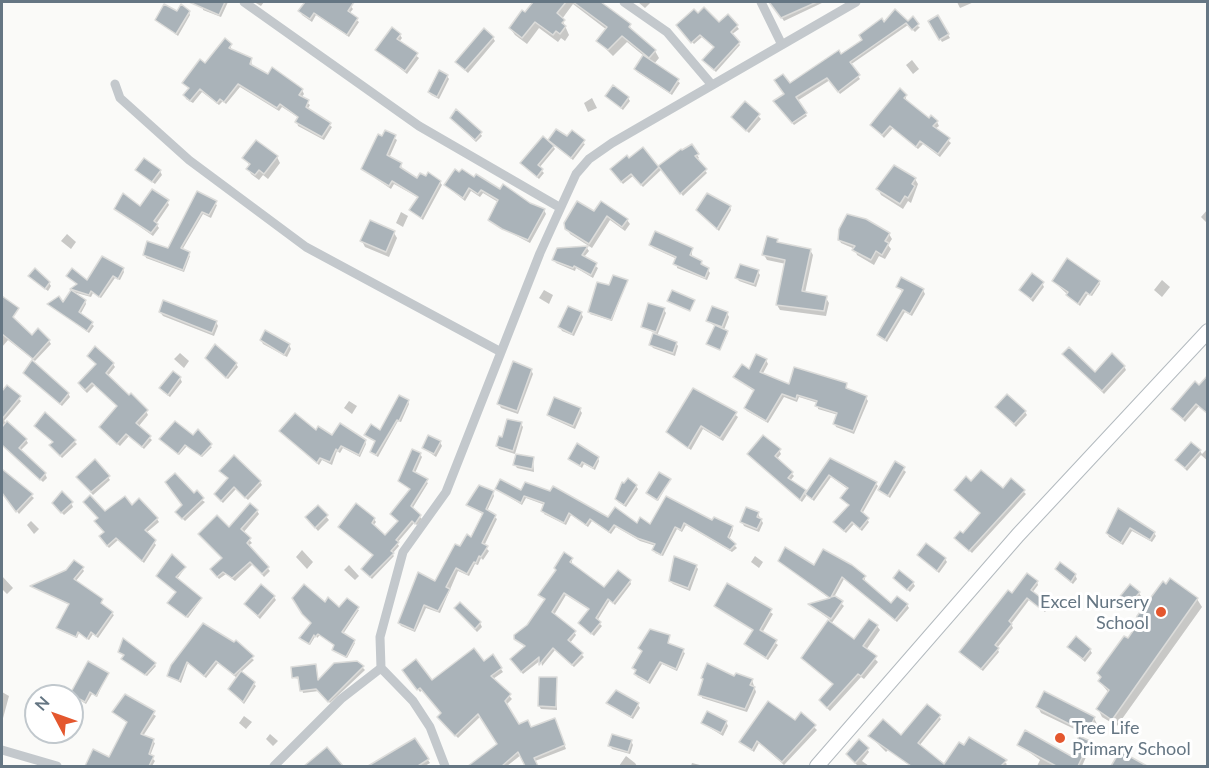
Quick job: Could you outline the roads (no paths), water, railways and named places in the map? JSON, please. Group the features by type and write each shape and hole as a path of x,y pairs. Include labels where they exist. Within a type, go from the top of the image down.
{"main road":[{"path":"817,766 1018,535 1208,331"}],"street":[{"path":"244,2 419,126 559,207"},
{"path":"624,2 667,32 712,85"},
{"path":"761,2 782,45"},
{"path":"445,766 430,727 413,701 381,668 380,637 403,552 446,492 559,207 576,174 589,159 856,2"},
{"path":"115,84 120,98 189,160 306,247 501,352"},
{"path":"274,766 341,699 381,668"},
{"path":"2,750 57,766"}],"place":[{"name":"Excel Nursery School","path":"1161,612"},
{"name":"Tree Life Primary School","path":"1060,738"}]}
